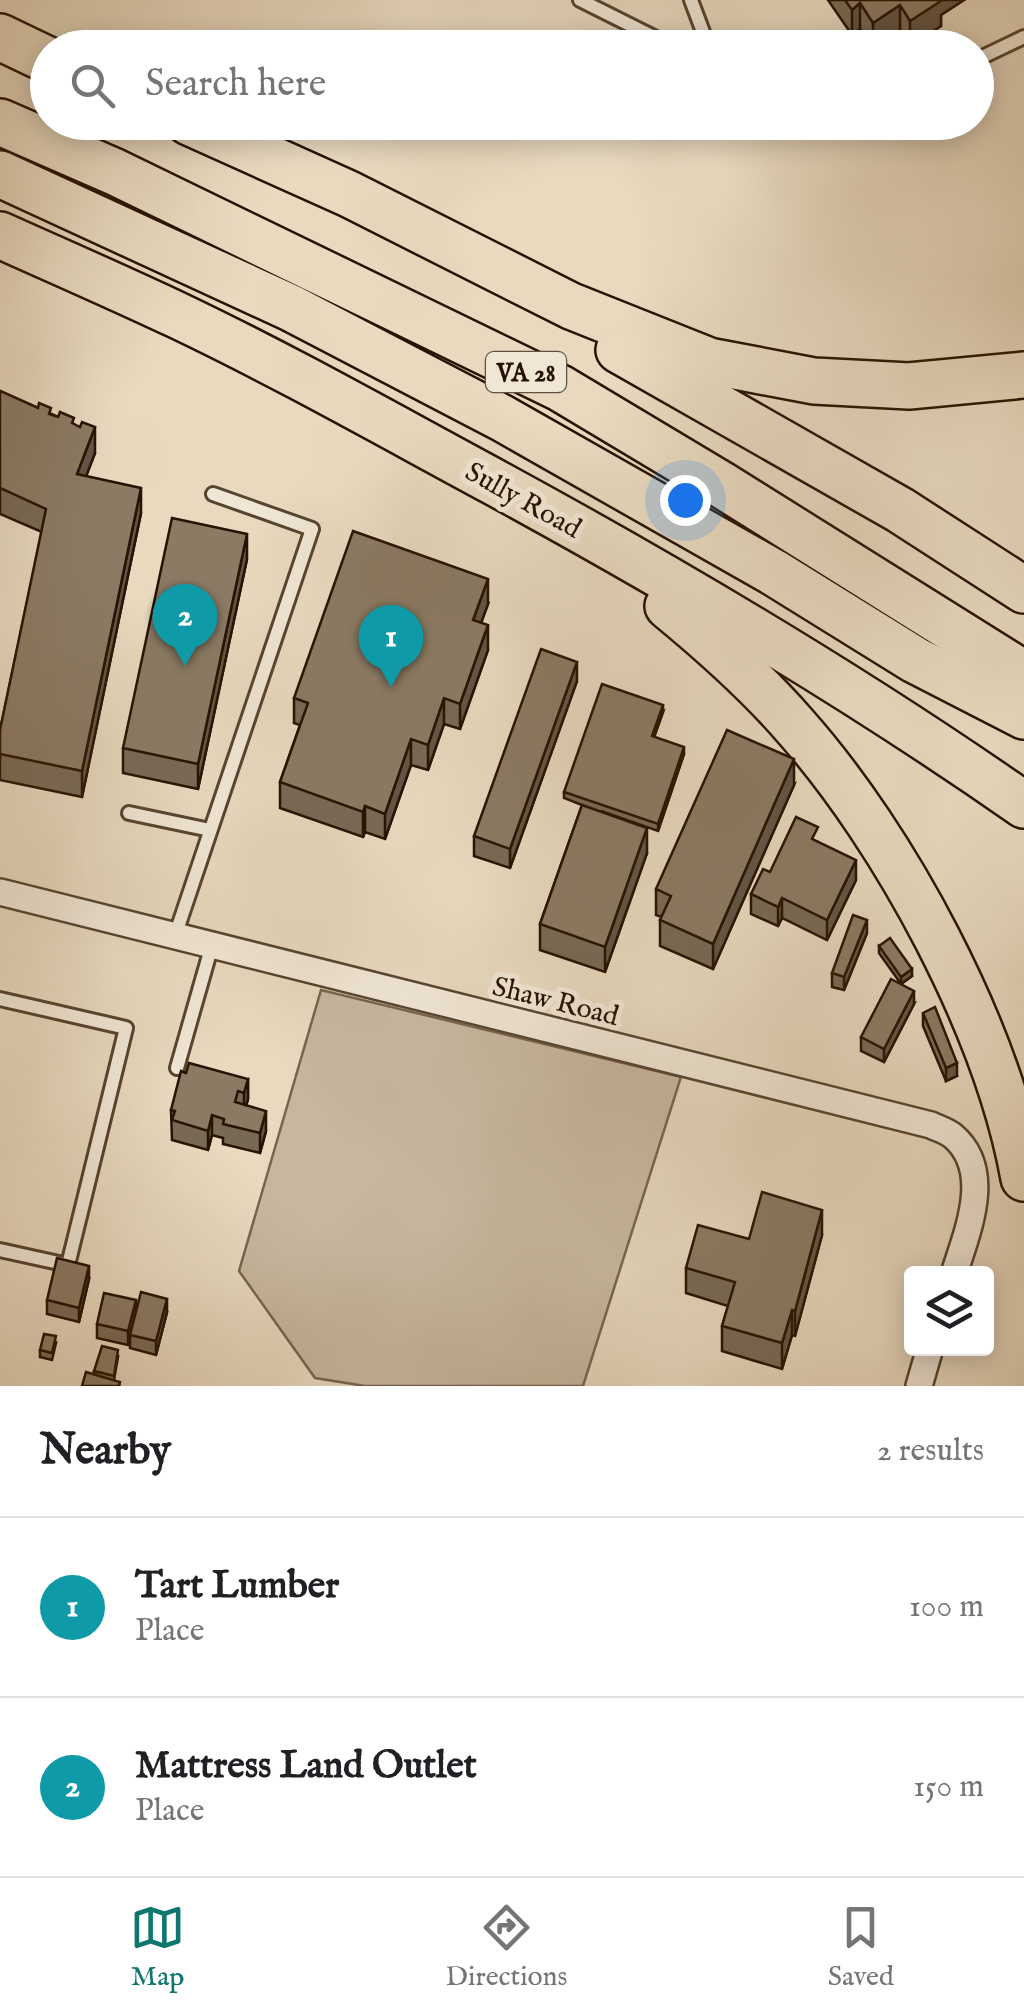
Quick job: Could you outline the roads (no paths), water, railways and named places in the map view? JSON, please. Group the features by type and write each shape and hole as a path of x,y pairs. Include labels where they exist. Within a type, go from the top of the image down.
{"highway":[{"path":"0,37 30,51"},
{"name":"VA 28","path":"0,122 30,135"},
{"name":"VA 28","path":"41,140 560,388 1024,674"},
{"path":"230,140 349,194 571,306 710,361 814,381 908,386 1024,375"},
{"path":"0,174 291,308 502,418 773,572 915,660 1024,716"},
{"path":"349,194 900,510 1024,590"},
{"name":"Sully Road","path":"0,235 196,324 566,522 694,594 947,752 1024,805"},
{"path":"566,522 718,647 795,726 845,788 886,851 970,1008 998,1082 1024,1178"}],"street":[{"name":"Shaw Road","path":"0,892 931,1124 953,1136 970,1161 976,1204 957,1266"},
{"path":"919,1386 928,1356"}],"lane":[{"path":"580,0 640,30"},
{"path":"691,0 702,30"},
{"path":"994,52 1024,38"},
{"path":"175,936 312,530 213,494"},
{"path":"129,812 210,830"},
{"path":"177,1068 212,945"},
{"path":"0,999 126,1028 68,1265 0,1250"}],"place":[{"name":"Mattress Land Outlet","path":"185,666"},
{"name":"Tart Lumber","path":"391,687"}]}
